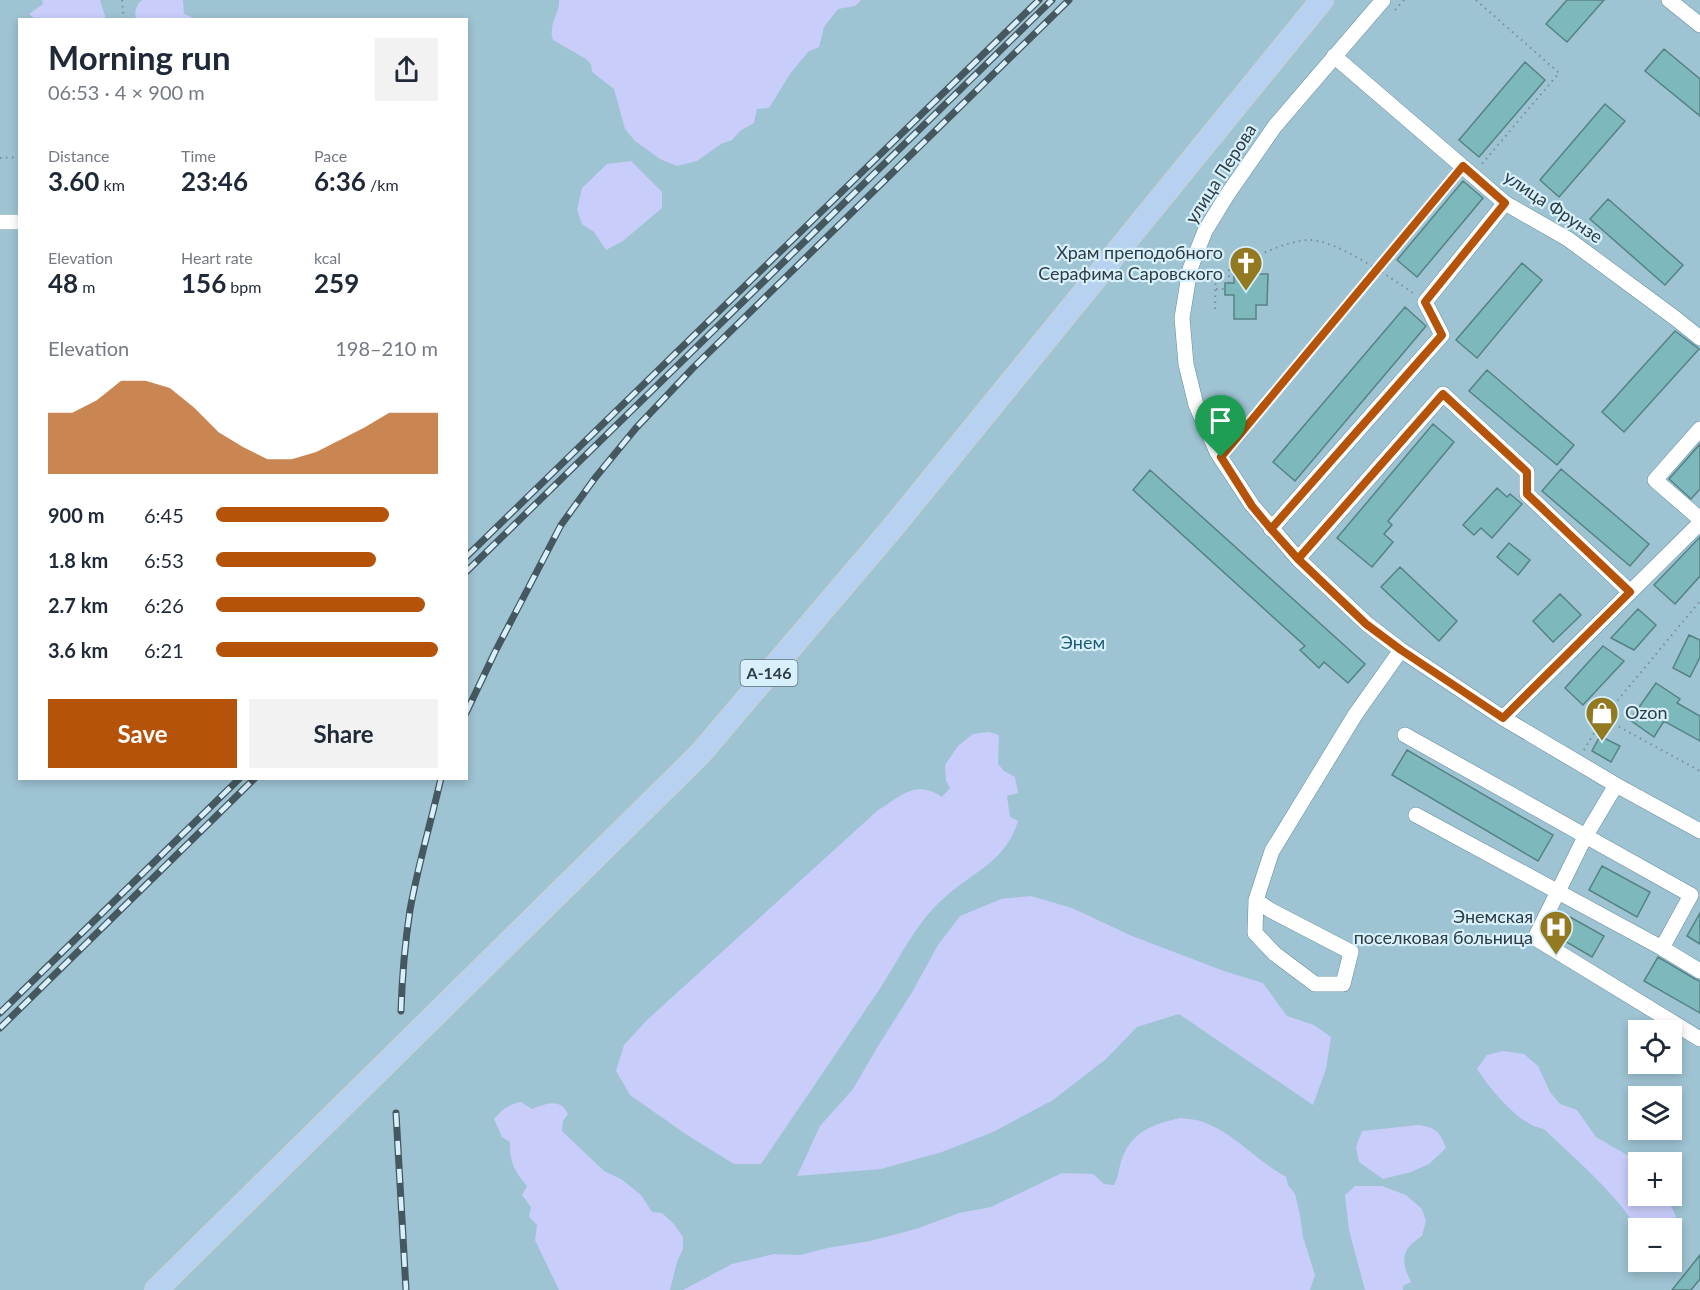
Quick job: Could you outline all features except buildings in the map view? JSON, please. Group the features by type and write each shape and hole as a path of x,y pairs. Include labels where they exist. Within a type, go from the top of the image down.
{"highway":[{"name":"А-146","path":"156,1290 700,754 894,526 1322,0"}],"street":[{"name":"улица Перова","path":"1383,0 1275,126 1205,231 1190,269 1182,318 1186,364 1196,405 1221,457 1252,506 1298,559 1366,624 1503,718 1616,785 1696,823"},
{"path":"1669,0 1693,13 1700,25"},
{"name":"улица Фрунзе","path":"1334,56 1505,203 1568,239 1700,338"},
{"path":"1271,529 1442,335 1425,302 1505,203"},
{"path":"0,222 18,222"},
{"path":"1298,559 1443,394 1527,472 1527,494 1630,592"},
{"path":"1503,718 1700,521 1654,480 1700,429"},
{"path":"1256,900 1270,910 1351,952 1344,984 1315,984 1275,954 1255,933 1256,900 1272,852 1355,716 1401,650"},
{"path":"1405,735 1585,837 1695,891 1662,948"},
{"path":"1616,785 1585,837 1535,938 1700,1039"},
{"path":"1416,815 1662,948 1700,971"}],"path":[{"path":"122,0 124,18"},
{"path":"1221,457 1377,270 1559,73 1476,0"},
{"path":"0,158 18,157"},
{"path":"1229,283 1229,268 1276,248 1309,240 1338,248 1356,257 1425,302"},
{"path":"1215,309 1216,267"},
{"path":"1216,289 1225,289"},
{"path":"1576,762 1603,718 1700,601"},
{"path":"1603,718 1700,771"}],"green space":[{"name":"Энем","path":"0,0 1700,0 1700,1290 0,1290"}],"shaded area":[{"path":"42,0 100,0 106,18 34,18 29,14 43,4"},
{"path":"142,0 183,0 184,14 194,18 136,18 138,4"},
{"path":"559,0 861,0 855,6 838,9 824,27 819,47 808,52 790,74 769,108 757,109 754,123 740,131 732,140 721,144 697,161 677,166 660,159 635,141 625,129 614,89 592,72 591,64 586,59 553,40 552,26"},
{"path":"631,161 662,192 662,208 623,241 606,250 594,232 582,224 577,210 582,188 607,164"},
{"path":"989,732 999,735 998,764 1004,771 1015,777 1018,793 1007,796 1010,817 1018,821 1013,835 997,857 944,898 925,918 761,1164 734,1164 687,1135 630,1095 616,1071 624,1045 647,1020 877,811 901,795 916,790 924,789 942,797 950,788 946,781 945,765 958,746 973,734"},
{"path":"1031,896 1072,908 1132,936 1224,971 1263,983 1287,1016 1314,1025 1331,1037 1326,1069 1313,1105 1179,1014 1137,1027 1106,1059 1053,1100 993,1132 942,1152 881,1169 797,1176 820,1126 853,1089 938,945 960,916 1001,899"},
{"path":"1503,1051 1524,1054 1538,1066 1550,1092 1560,1104 1577,1110 1596,1137 1628,1156 1628,1206 1671,1206 1676,1218 1630,1218 1582,1164 1544,1129 1525,1121 1498,1096 1477,1069 1487,1055"},
{"path":"521,1102 532,1109 552,1103 561,1105 568,1114 563,1121 562,1131 604,1171 621,1179 641,1195 652,1212 662,1213 674,1224 683,1237 683,1249 670,1290 559,1290 535,1240 537,1225 529,1217 531,1207 522,1195 527,1186 514,1166 510,1142 502,1137 494,1119 512,1104"},
{"path":"1180,1118 1197,1120 1225,1133 1286,1177 1288,1185 1295,1194 1303,1237 1315,1275 1310,1290 683,1290 732,1264 774,1254 800,1255 870,1241 916,1229 959,1213 991,1207 1062,1173 1093,1174 1104,1184 1114,1185 1130,1143 1152,1127"},
{"path":"1419,1125 1437,1132 1446,1148 1429,1164 1411,1172 1383,1179 1359,1162 1356,1147 1362,1131"},
{"path":"1355,1186 1382,1186 1406,1195 1422,1209 1426,1221 1422,1236 1410,1246 1404,1256 1405,1268 1411,1282 1403,1286 1403,1290 1365,1290 1349,1230 1345,1195"}],"railway":[{"path":"468,555 1039,0"},
{"path":"468,570 1052,0"},
{"path":"468,709 561,525 595,478 636,428 693,368 1069,0"},
{"path":"0,1013 238,780"},
{"path":"0,1028 253,780"},
{"path":"401,1011 410,910 441,780"},
{"path":"396,1113 406,1290"}],"place":[{"name":"Храм преподобного Серафима Саровского","path":"1246,292"},
{"name":"Ozon","path":"1602,742"},
{"name":"Энемская поселковая больница","path":"1556,956"}],"route":[{"path":"1221,457 1252,506 1271,529 1298,559 1366,624 1503,718 1630,592 1527,494 1527,472 1443,394 1298,559 1271,529 1442,335 1425,302 1505,203 1463,166 1221,457"}]}
